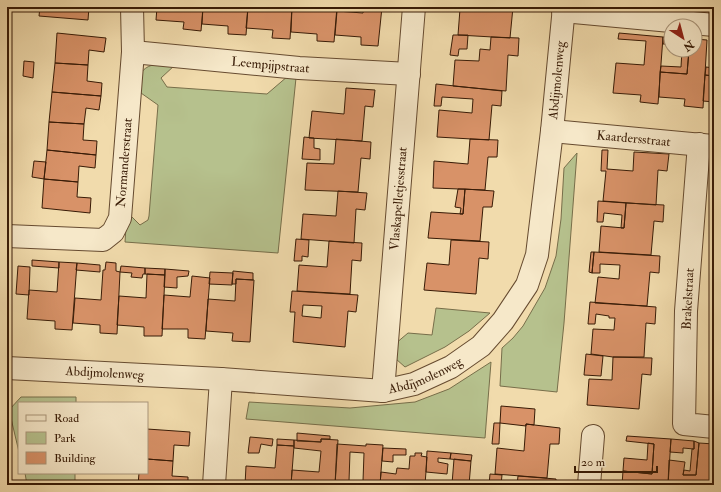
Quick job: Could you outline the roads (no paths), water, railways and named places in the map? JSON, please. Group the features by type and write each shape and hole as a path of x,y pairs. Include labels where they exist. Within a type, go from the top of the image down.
{"street":[{"name":"Normanderstraat","path":"7,236 103,240 113,232 120,218 133,52 132,7"},
{"name":"Vlaskapelletjesstraat","path":"383,391 414,7"},
{"path":"563,9 714,25"},
{"name":"Abdijmolenweg","path":"7,368 383,391 414,384 451,368 481,346 503,321 527,285 537,255 552,131 563,9"},
{"name":"Leempijpstraat","path":"133,52 299,68 409,74"},
{"name":"Kaardersstraat","path":"552,131 707,145"},
{"name":"Brakelstraat","path":"707,145 686,310 684,424 714,427"},
{"path":"214,485 221,380"},
{"path":"589,485 593,436"}]}
